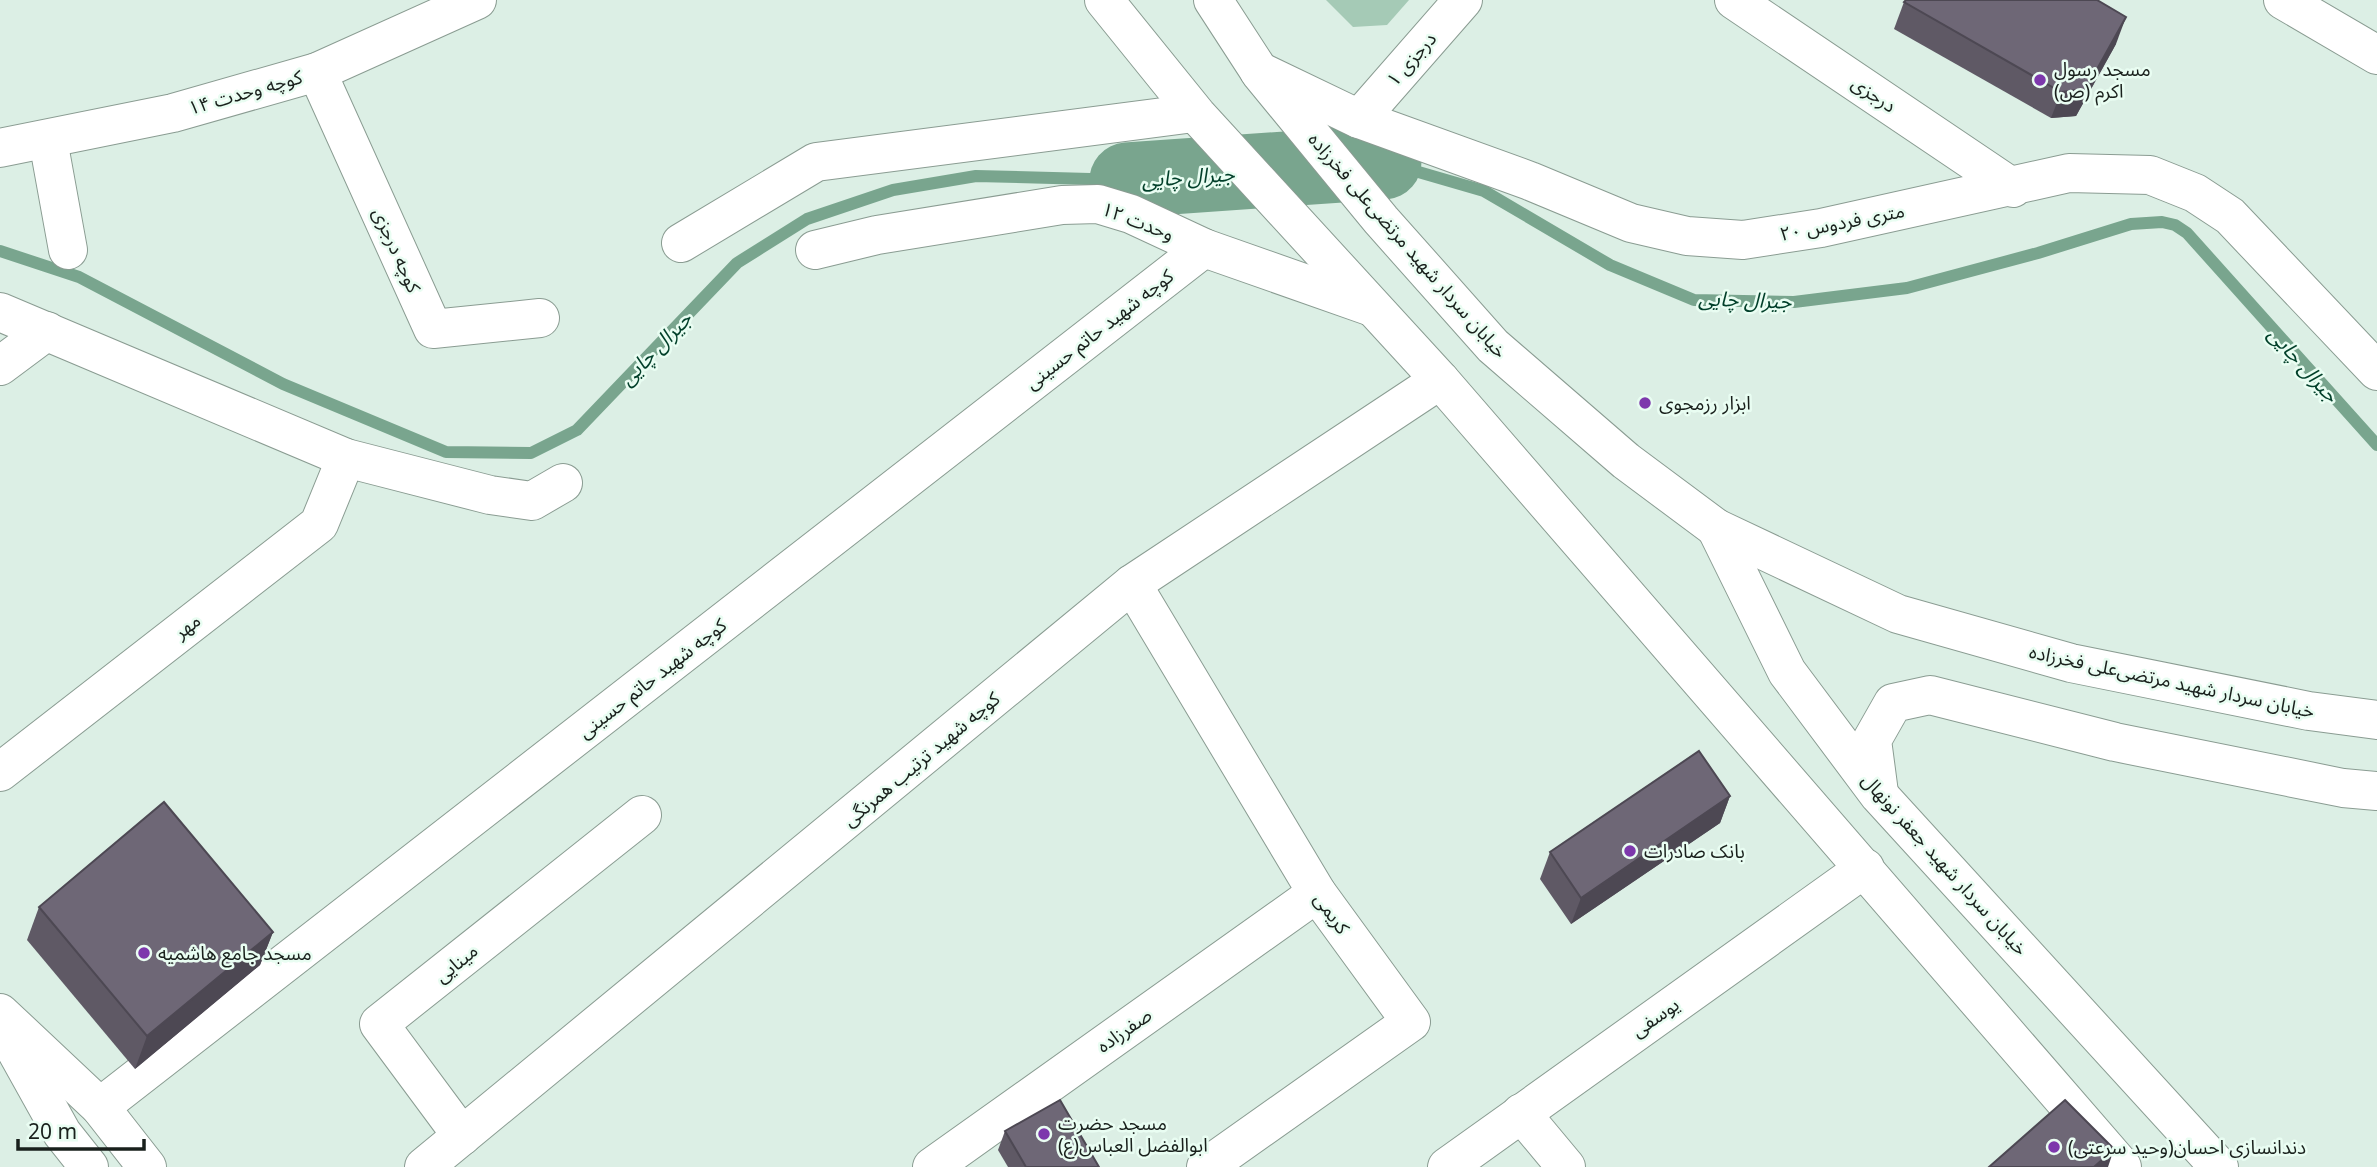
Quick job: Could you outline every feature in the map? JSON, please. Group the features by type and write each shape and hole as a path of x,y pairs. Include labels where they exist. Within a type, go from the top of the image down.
{"street":[{"name":"کوچه وحدت ۱۴","path":"0,148 173,113 317,72 477,0"},
{"path":"1104,0 1196,114 1361,298 1440,380 2122,1167"},
{"name":"خیابان سردار شهید مرتضی‌علی فخرزاده","path":"1213,0 1260,72 1381,220 1493,346 1626,461 1716,528 1898,614 2071,663 2309,711 2377,720"},
{"name":"درجزی ۱","path":"1359,119 1463,0"},
{"name":"درجزی","path":"1734,0 2013,188"},
{"path":"2283,0 2377,55"},
{"name":"کوچه درجزی","path":"317,72 433,329 540,318"},
{"name":"۲۰ متری فردوس","path":"1260,72 1359,119 1530,181 1631,223 1687,236 1756,238 1821,228 2013,188 2069,173 2150,175 2195,192 2230,216 2377,371"},
{"path":"681,243 816,162 1196,114"},
{"path":"48,140 68,250"},
{"name":"وحدت ۱۲","path":"815,250 877,235 1022,211 1062,205 1098,204 1131,214 1204,248 1361,298"},
{"name":"کوچه شهید حاتم حسینی","path":"100,1107 1204,248"},
{"path":"0,312 346,458 490,495 532,501 563,483"},
{"path":"0,366 47,331"},
{"name":"کوچه شهید ترتیب همرنگی","path":"424,1167 1132,584 1440,380"},
{"name":"مهر","path":"0,772 319,524 346,458"},
{"name":"خیابان سردار شهید جعفر نونهال","path":"1716,528 1787,672 1880,795 2219,1167"},
{"name":"کریمی","path":"1132,584 1317,893 1411,1022 1206,1167"},
{"path":"1880,795 1871,740 1893,703 1930,695 2115,742 2343,788 2377,791"},
{"name":"مینایی","path":"462,1136 379,1024 642,815"},
{"name":"یوسفی","path":"1447,1167 1865,868"},
{"name":"صفرزاده","path":"932,1167 1317,893"},
{"path":"0,1013 100,1107 147,1167"},
{"path":"0,1022 62,1133 89,1167"},
{"path":"1521,1113 1566,1167"}],"green space":[{"path":"1326,0 1409,0 1387,25 1353,27"}],"building":[{"name":"مسجد رسول اکرم (ص)","path":"2097,0 2126,17 2086,89 2061,92 1904,2"},
{"name":"بانک صادرات","path":"1699,751 1730,796 1581,898 1550,852"},
{"name":"مسجد جامع هاشمیه","path":"164,802 273,932 147,1036 39,907"},
{"path":"1060,1100 1099,1167 1026,1167 1005,1131"},
{"path":"2065,1100 2114,1149 2094,1167 1989,1167"}],"waterway":[{"name":"جیرال چایی","path":"1384,162 1484,191 1610,265 1694,300 1794,302 1907,288 2038,253 2131,224 2162,222 2175,225 2187,233 2377,445"},
{"name":"جیرال چایی","path":"1127,180 1384,162"},
{"name":"جیرال چایی","path":"0,251 79,277 283,384 446,452 531,453 577,430 737,263 807,219 893,190 976,176 1127,180"}],"place":[{"name":"مسجد رسول اکرم (ص)","path":"2040,80"},
{"name":"ابزار رزمجوی","path":"1645,403"},
{"name":"بانک صادرات","path":"1630,851"},
{"name":"مسجد جامع هاشمیه","path":"144,953"},
{"name":"مسجد حضرت ابوالفضل العباس(ع)","path":"1044,1134"},
{"name":"دندانسازی احسان(وحید سرعتی)","path":"2054,1147"}]}
